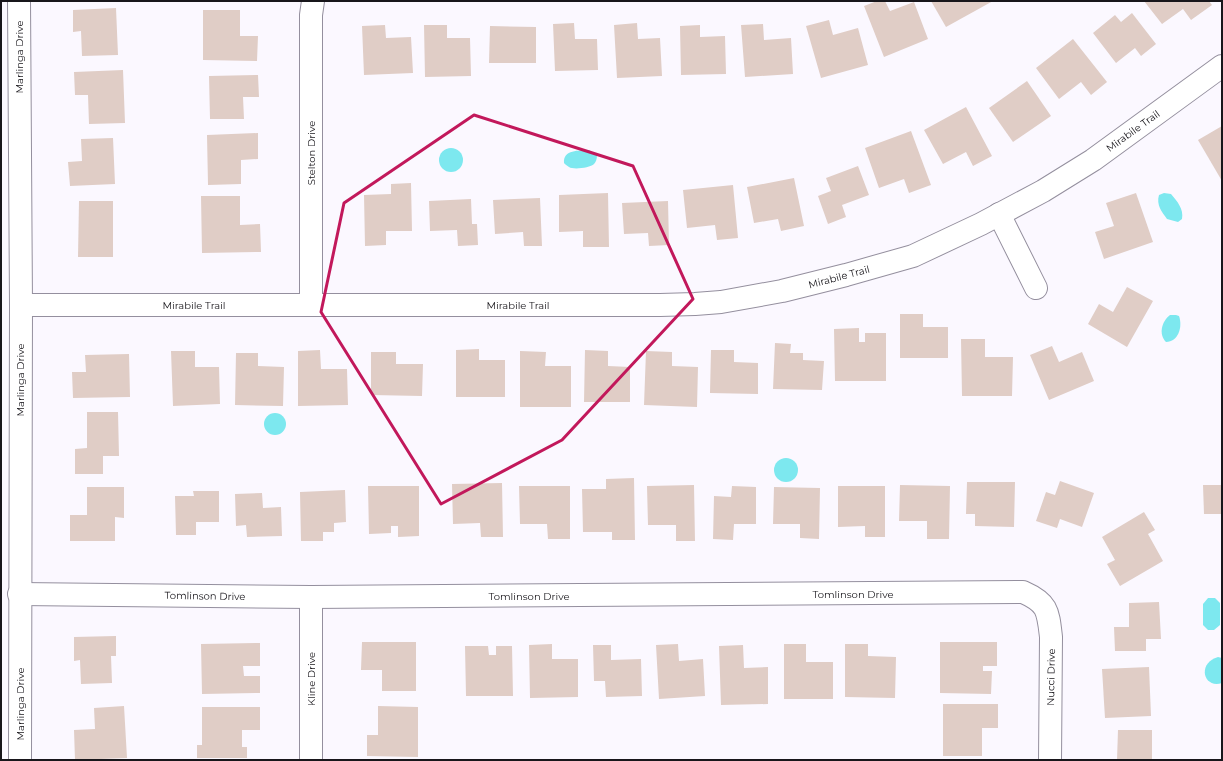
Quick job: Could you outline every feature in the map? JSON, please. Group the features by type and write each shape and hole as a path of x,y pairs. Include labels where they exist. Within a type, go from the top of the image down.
{"street":[{"name":"Marlinga Drive","path":"19,1 10,72 21,305 19,594 20,760"},
{"name":"Stelton Drive","path":"312,305 311,15 313,1"},
{"name":"Mirabile Trail","path":"21,305 630,306 721,302 782,291 914,256 999,214 1043,191 1093,160 1222,66"},
{"path":"999,214 1036,288"},
{"name":"Tomlinson Drive","path":"19,594 311,597 1024,592 1037,598"},
{"name":"Kline Drive","path":"311,597 311,760"},
{"name":"Nucci Drive","path":"1037,598 1046,608 1050,622 1050,760"}],"highlighted area":[{"path":"474,115 633,166 693,299 562,440 441,504 321,312 344,203"}],"water":[{"path":"451,148 459,152 463,160 459,168 451,172 443,168 439,160 443,152"},
{"path":"589,150 597,155 597,159 594,164 585,167 571,168 564,163 564,158 569,153"},
{"path":"1164,193 1171,194 1180,205 1182,219 1178,222 1167,219 1160,208 1158,202 1159,195"},
{"path":"1170,315 1179,316 1180,329 1174,339 1166,342 1162,335 1162,328 1163,324"},
{"path":"275,413 283,416 286,424 283,432 275,435 267,432 264,424 267,416"},
{"path":"786,458 794,462 798,470 794,478 786,482 778,478 774,470 778,462"},
{"path":"1208,598 1215,598 1220,603 1220,625 1214,630 1208,630 1203,625 1203,604"},
{"path":"1218,657 1222,658 1222,683 1216,684 1207,679 1205,669 1211,660"}],"building":[{"path":"877,1 885,1 890,11 914,2 928,39 884,57 864,6"},
{"path":"931,1 993,1 946,27"},
{"path":"1144,1 1209,1 1212,5 1191,20 1183,9 1162,24"},
{"path":"116,8 118,55 82,56 81,31 73,32 73,10"},
{"path":"203,10 240,10 240,36 258,36 257,61 203,60"},
{"path":"1132,13 1156,44 1141,56 1135,48 1116,63 1093,33 1115,15 1121,22"},
{"path":"829,20 833,35 858,28 868,65 821,78 806,26"},
{"path":"574,23 575,39 597,39 598,70 555,71 553,24"},
{"path":"637,23 638,39 660,38 662,76 617,78 614,25"},
{"path":"763,24 764,40 791,38 793,74 745,77 741,25"},
{"path":"385,25 386,38 411,37 413,73 364,75 362,26"},
{"path":"424,25 447,25 447,38 470,38 471,76 425,77"},
{"path":"700,25 700,37 725,36 726,74 681,75 680,26"},
{"path":"490,26 536,27 536,63 489,63"},
{"path":"1073,39 1107,82 1091,95 1081,82 1059,99 1036,68"},
{"path":"123,70 125,123 89,124 88,95 75,95 74,72"},
{"path":"258,75 259,97 243,97 244,119 210,119 209,76"},
{"path":"1027,81 1051,116 1013,142 989,108"},
{"path":"966,107 992,156 973,166 966,152 943,164 924,130"},
{"path":"1222,126 1222,181 1198,140"},
{"path":"911,131 931,185 909,193 904,179 879,188 865,148"},
{"path":"258,133 258,159 241,160 241,184 208,185 207,135"},
{"path":"113,138 115,184 70,186 68,162 82,161 81,139"},
{"path":"858,166 869,195 842,205 846,217 828,224 818,196 831,191 826,178"},
{"path":"794,178 804,226 781,231 778,219 754,223 747,187"},
{"path":"411,183 412,231 386,231 386,245 365,246 364,195 391,194 391,184"},
{"path":"733,185 738,238 717,240 715,225 687,228 683,190"},
{"path":"608,193 609,247 583,247 583,231 559,232 559,195"},
{"path":"1136,193 1153,242 1104,259 1095,232 1114,226 1106,203"},
{"path":"201,196 240,196 240,225 260,224 261,252 202,253"},
{"path":"540,198 542,246 524,246 523,232 495,234 493,200"},
{"path":"471,199 472,224 477,224 478,245 458,246 457,230 430,231 429,201"},
{"path":"79,201 113,201 113,257 78,257"},
{"path":"668,201 669,245 649,246 648,233 624,234 622,203"},
{"path":"1127,287 1153,301 1127,347 1088,324 1099,304 1113,312"},
{"path":"900,314 923,314 923,327 948,327 948,358 900,358"},
{"path":"859,328 859,342 865,342 865,333 886,333 886,381 835,381 834,329"},
{"path":"961,339 985,339 985,357 1013,357 1012,396 962,396"},
{"path":"775,343 791,344 790,353 803,353 803,360 824,361 822,390 773,389"},
{"path":"1052,346 1059,362 1082,352 1094,381 1049,400 1030,355"},
{"path":"479,349 479,360 505,360 505,397 456,397 456,350"},
{"path":"320,350 321,369 347,369 348,405 298,406 298,351"},
{"path":"585,350 608,351 608,366 630,367 630,402 584,402"},
{"path":"711,350 734,350 734,362 758,363 758,394 710,393"},
{"path":"171,351 195,351 195,367 219,367 220,404 173,406"},
{"path":"520,351 546,352 545,366 571,366 571,407 520,407"},
{"path":"646,351 672,352 672,366 698,367 697,407 644,405"},
{"path":"371,352 396,352 396,364 423,364 422,396 371,395"},
{"path":"236,353 258,353 258,366 284,367 283,406 235,405"},
{"path":"129,354 130,397 73,398 72,372 86,372 85,355"},
{"path":"87,412 118,412 119,456 103,456 103,474 75,474 75,449 87,448"},
{"path":"634,478 635,540 612,540 612,532 583,532 582,489 606,489 606,479"},
{"path":"1060,481 1094,493 1082,527 1060,519 1057,528 1036,521 1046,492 1055,495"},
{"path":"967,482 1015,482 1014,527 975,526 975,514 966,514"},
{"path":"502,483 503,537 481,537 480,523 453,524 452,484"},
{"path":"694,485 695,541 676,541 676,525 648,525 647,486"},
{"path":"900,485 950,486 949,539 927,539 927,521 899,521"},
{"path":"1203,485 1222,485 1222,514 1204,514"},
{"path":"368,486 419,486 419,536 398,537 398,526 391,526 391,533 369,534"},
{"path":"519,486 570,486 570,539 548,539 547,524 520,524"},
{"path":"732,486 756,487 756,524 734,524 733,540 713,539 714,496 731,497"},
{"path":"838,486 885,486 885,537 865,537 865,526 838,527"},
{"path":"87,487 124,487 124,518 115,517 115,541 70,541 70,515 87,515"},
{"path":"774,487 820,488 819,539 800,538 800,524 773,524"},
{"path":"345,490 346,522 334,523 334,532 323,532 323,541 301,541 300,492"},
{"path":"193,491 219,491 219,522 196,522 196,535 176,535 175,496 194,496"},
{"path":"262,493 263,508 281,507 282,536 247,537 246,525 236,526 235,494"},
{"path":"1144,512 1155,530 1148,534 1163,561 1120,586 1107,564 1115,560 1102,537"},
{"path":"1159,602 1161,639 1146,639 1146,651 1115,651 1114,627 1129,627 1129,603"},
{"path":"116,636 116,656 111,656 112,683 81,684 80,660 74,661 74,637"},
{"path":"362,642 416,642 416,691 382,691 382,670 361,670"},
{"path":"940,642 997,642 997,666 983,666 983,671 992,671 991,694 940,693"},
{"path":"260,643 260,666 243,666 244,676 260,676 260,693 202,694 201,644"},
{"path":"552,644 552,659 578,659 578,697 530,698 529,645"},
{"path":"678,644 679,661 703,659 705,696 659,699 656,645"},
{"path":"784,644 806,644 806,662 833,662 833,699 784,699"},
{"path":"845,644 868,644 868,656 896,657 895,698 845,697"},
{"path":"593,645 611,645 611,660 641,659 642,696 606,697 605,681 594,681"},
{"path":"743,645 744,668 768,667 768,704 721,705 719,646"},
{"path":"465,646 488,646 489,655 496,655 496,646 512,646 513,696 466,696"},
{"path":"1149,667 1151,716 1105,718 1102,669"},
{"path":"943,704 998,704 998,728 982,728 982,756 943,756"},
{"path":"124,706 127,758 75,760 74,730 95,729 94,708"},
{"path":"378,706 418,707 418,757 367,756 367,735 378,735"},
{"path":"202,707 260,707 260,730 242,730 242,747 247,747 247,758 197,758 197,745 202,745"},
{"path":"1118,730 1152,730 1152,760 1117,760"}]}
